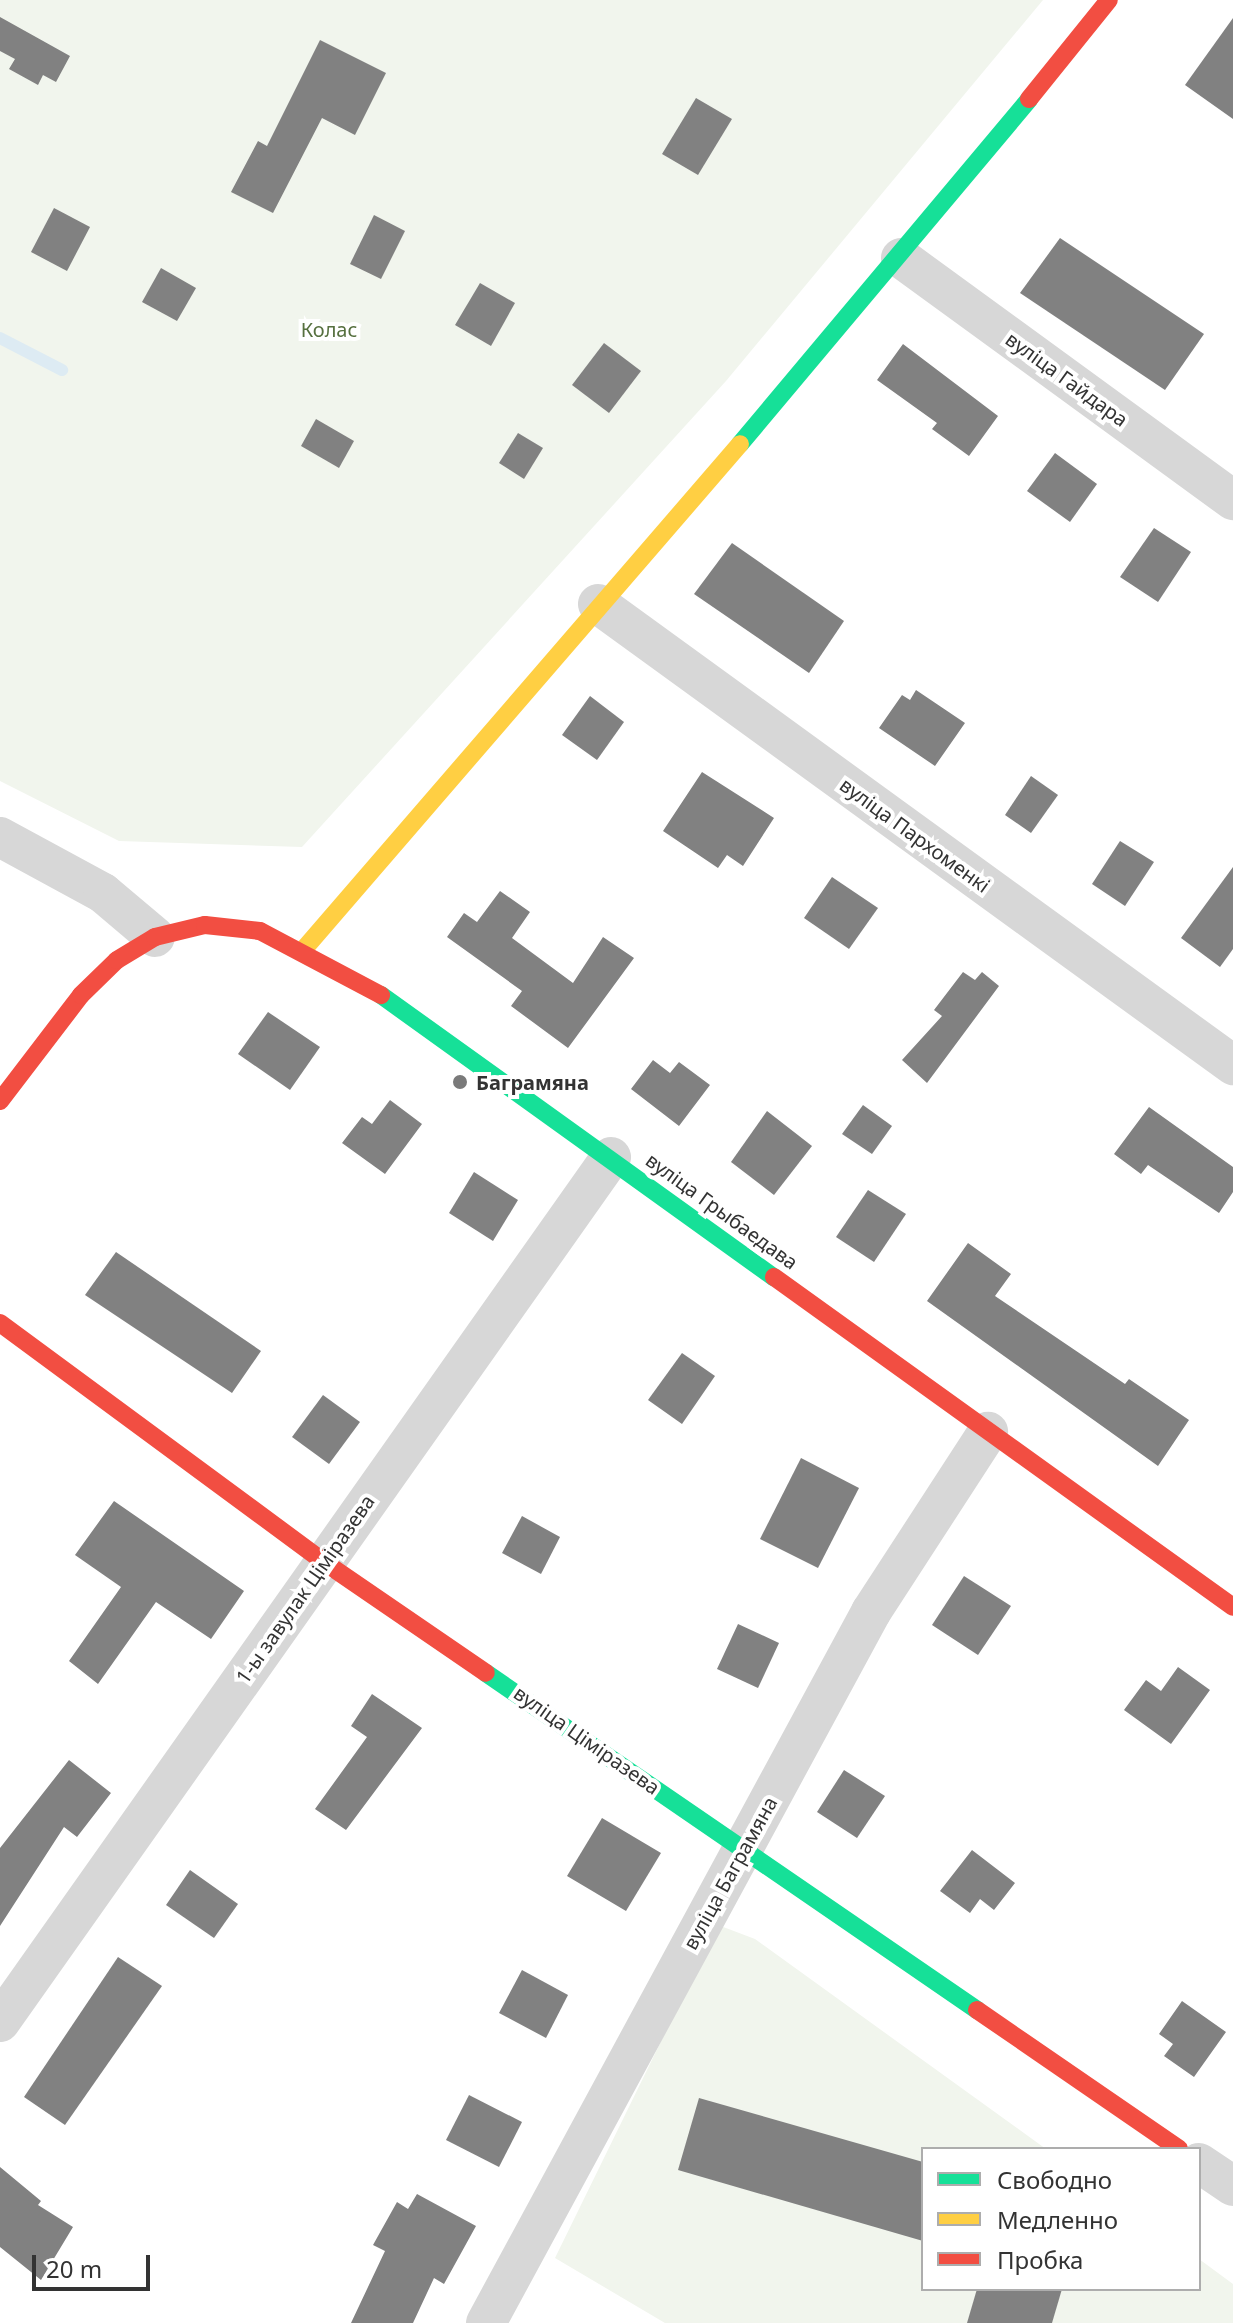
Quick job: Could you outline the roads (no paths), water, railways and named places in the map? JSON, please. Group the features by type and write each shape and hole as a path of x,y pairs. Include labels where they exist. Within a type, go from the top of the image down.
{"street":[{"path":"304,949 598,604 901,258 1109,0"},
{"name":"вуліца Гайдара","path":"901,258 1233,500"},
{"name":"вуліца Пархоменкі","path":"598,604 1233,1065"},
{"path":"0,837 103,893 155,937"},
{"name":"вуліца Грыбаедава","path":"0,1101 81,995 117,960 155,937 205,925 260,931 304,949 364,983 611,1157 1233,1607"},
{"name":"1-ы завулак Ціміразева","path":"0,2022 611,1157"},
{"name":"вуліца Ціміразева","path":"0,1323 324,1562 1176,2147"},
{"name":"вуліца Баграмяна","path":"486,2323 742,1848 811,1731 871,1612 988,1432"},
{"path":"1201,2164 1233,2186"}],"waterway":[{"path":"0,338 62,370"}],"place":[{"name":"Баграмяна","path":"460,1082"}],"park label":[{"name":"Колас","path":"329,329"}]}
